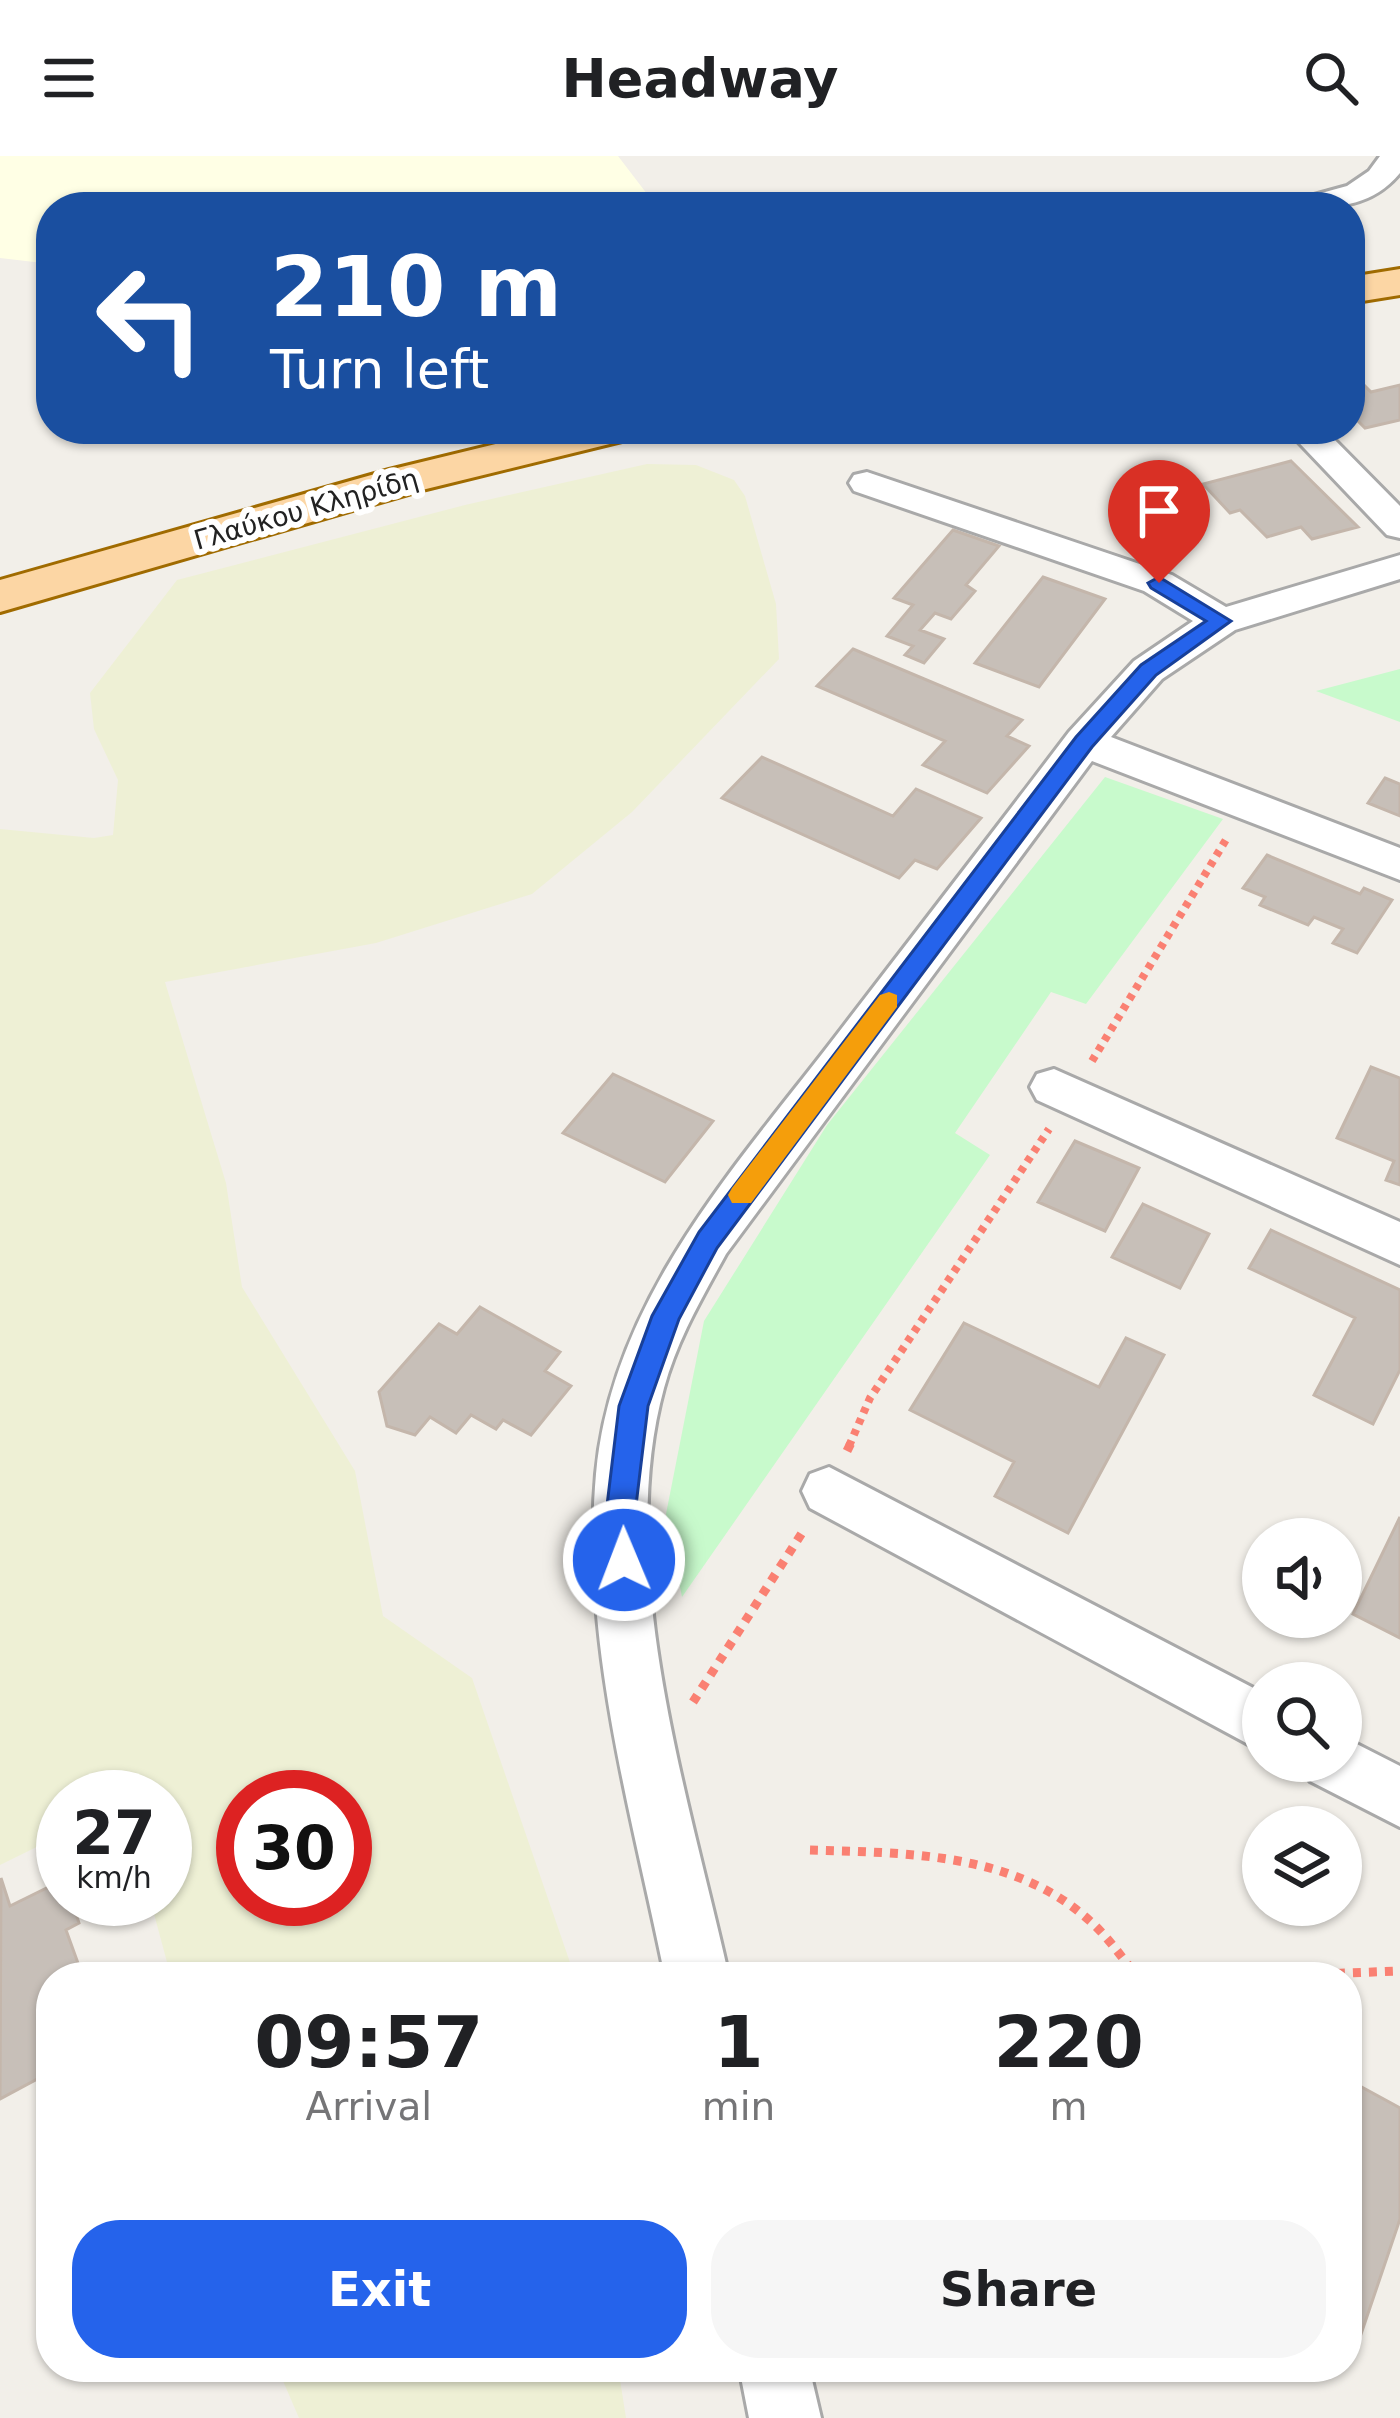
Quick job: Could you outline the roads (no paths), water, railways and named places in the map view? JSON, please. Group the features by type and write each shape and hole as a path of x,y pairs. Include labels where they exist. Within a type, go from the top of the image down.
{"main road":[{"path":"1365,269 1400,263"},
{"path":"1365,288 1400,282"},
{"name":"Γλαύκου Κληρίδη","path":"0,596 406,480 553,444"}],"street":[{"path":"1356,192 1386,173 1395,156"},
{"path":"1319,444 1400,527"},
{"path":"867,483 1159,583 1221,621"},
{"path":"694,1962 637,1674 620,1522 634,1406 666,1316 708,1240 1084,742 1148,670 1221,621 1400,567"},
{"path":"1084,742 1400,865"},
{"path":"1063,1091 1400,1244"},
{"path":"829,1491 1242,1713"},
{"path":"1362,1778 1400,1798"},
{"path":"777,2382 785,2418"}]}
